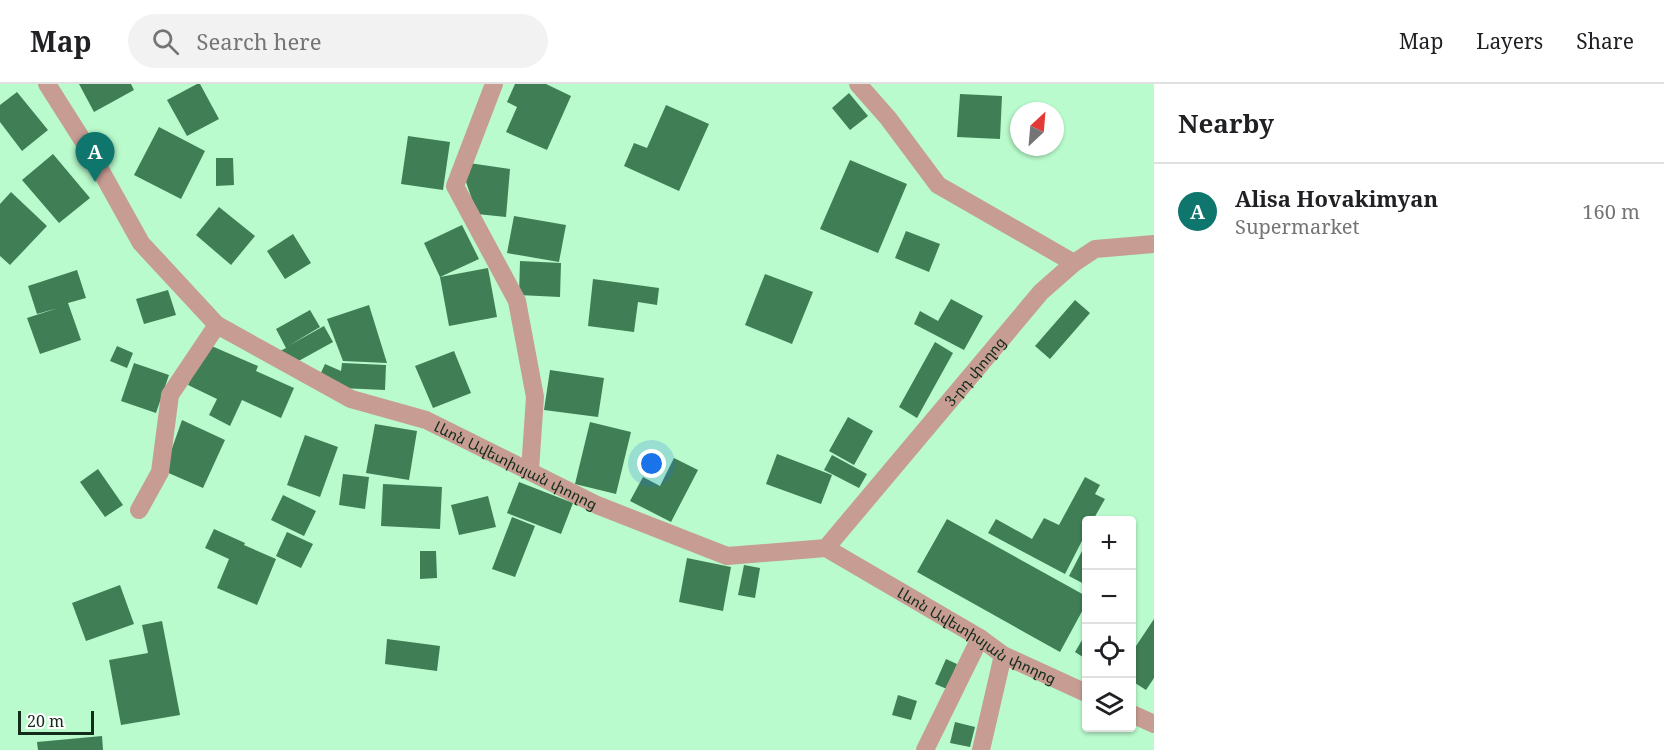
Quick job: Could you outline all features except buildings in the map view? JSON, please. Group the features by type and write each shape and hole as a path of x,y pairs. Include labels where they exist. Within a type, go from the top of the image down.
{"street":[{"name":"Լևոն Ավետիսյան փողոց","path":"47,84 92,155 141,243 217,325 351,399 426,420 597,505 727,556 826,548 980,638 1002,655 1082,691"},
{"path":"494,84 455,186 517,301 535,397 530,470"},
{"path":"858,84 888,118 939,184 1074,263"},
{"name":"3-րդ փողոց","path":"826,548 1041,292 1074,263 1095,249 1154,244"},
{"path":"139,510 159,472 170,395 217,325"},
{"path":"924,750 980,638"},
{"path":"981,750 1002,655"},
{"path":"1136,716 1154,724"}],"place":[{"name":"Alisa Hovakimyan","path":"95,182"}]}
